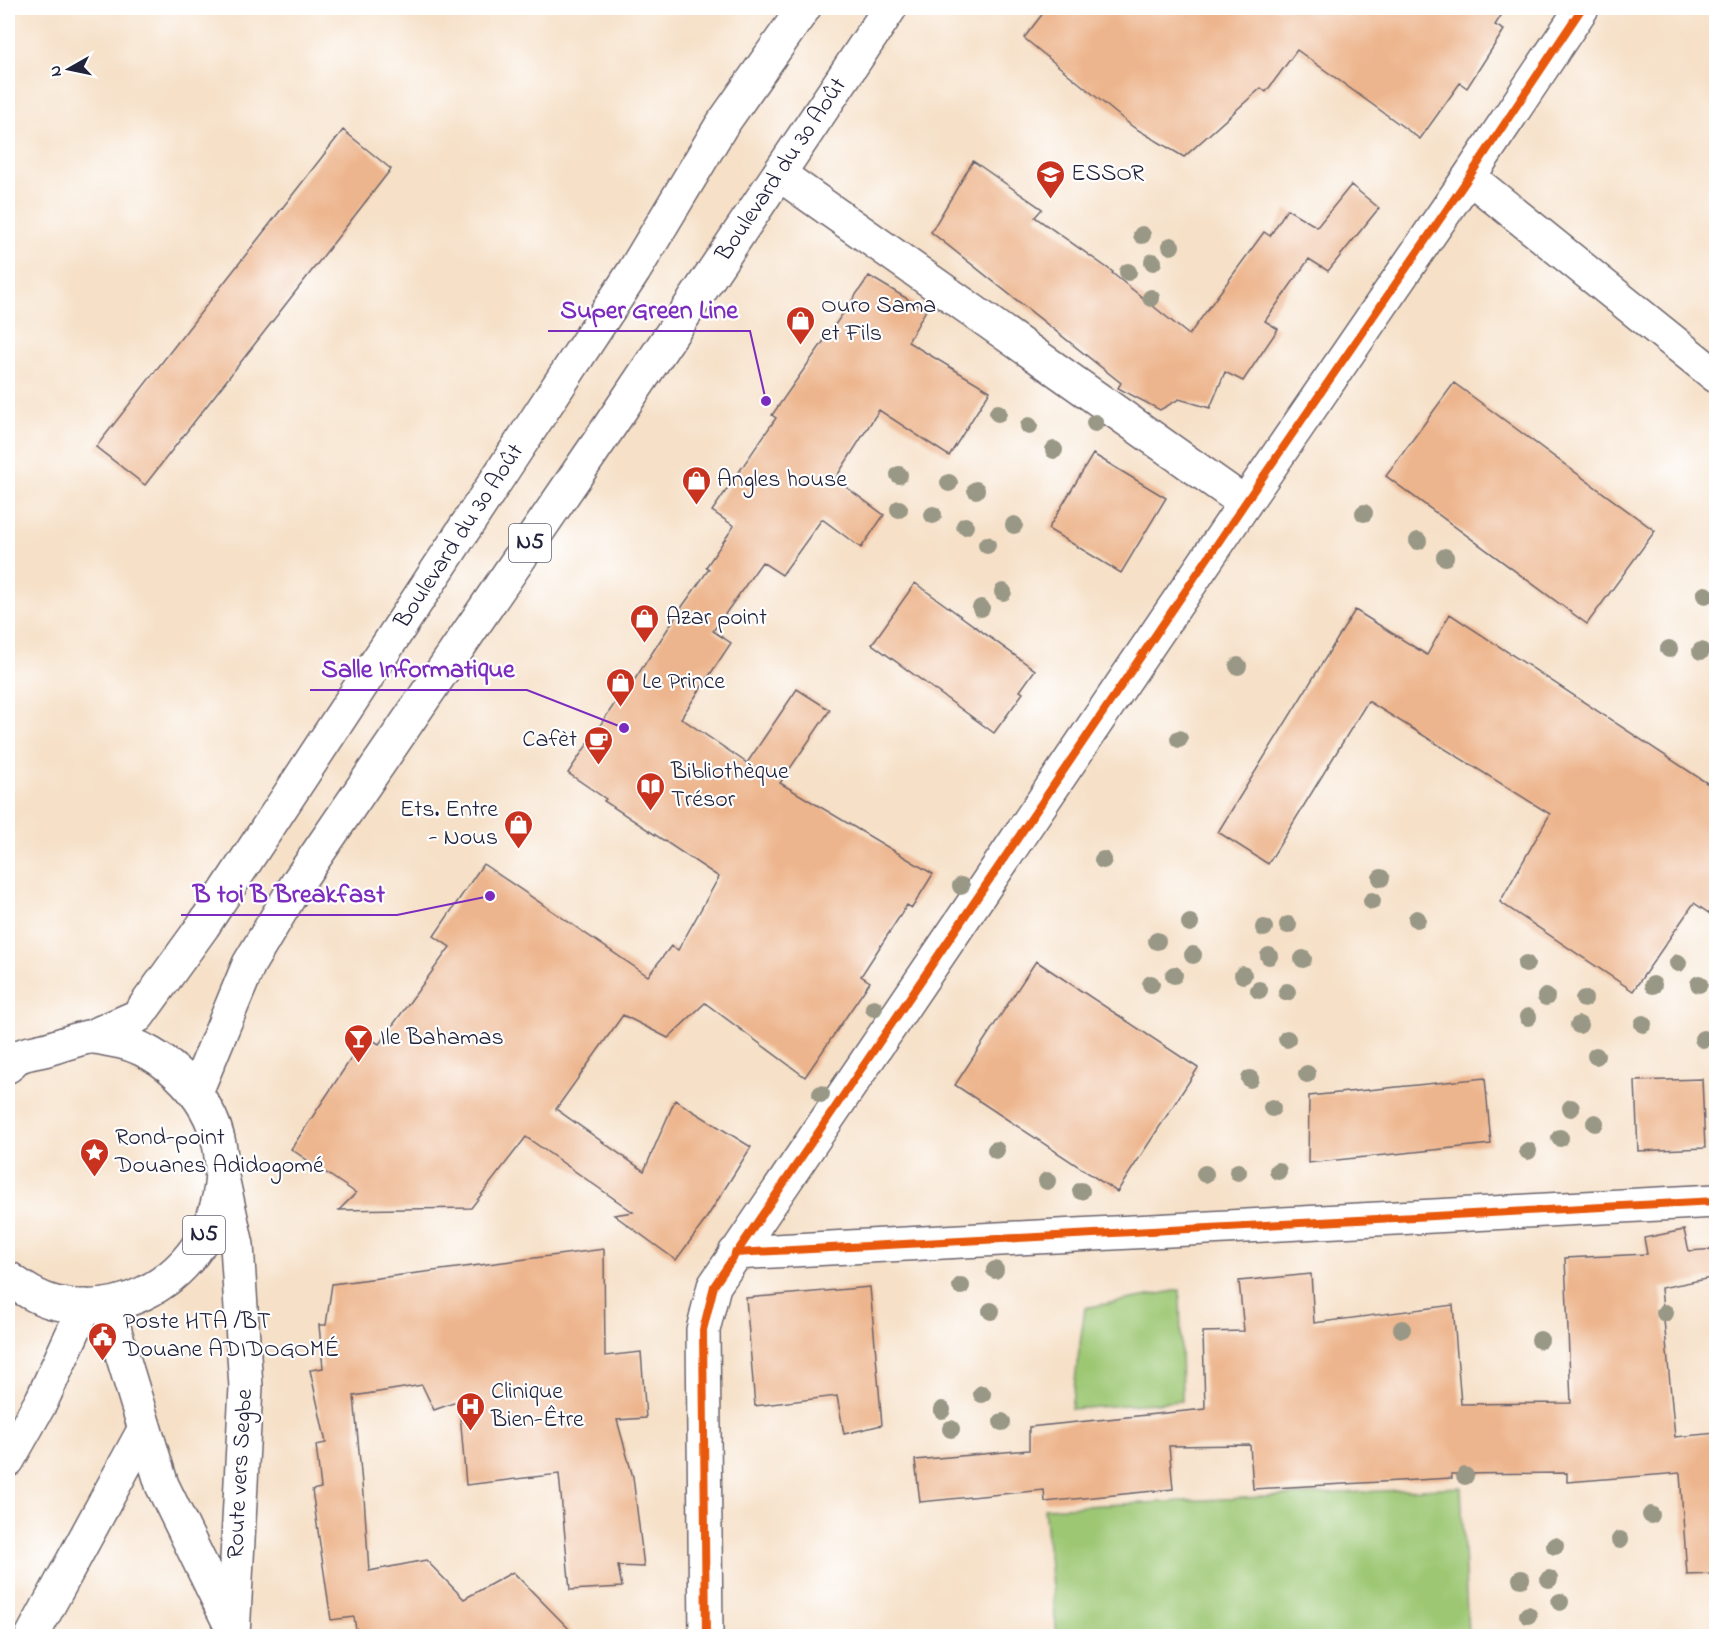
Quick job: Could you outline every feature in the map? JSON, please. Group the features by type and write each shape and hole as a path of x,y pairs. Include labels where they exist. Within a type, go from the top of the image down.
{"main road":[{"name":"Boulevard du 30 Août","path":"90,1037 138,1016 203,926 458,542 634,271 721,126 804,8"},
{"name":"Boulevard du 30 Août","path":"196,1092 249,964 298,882 890,8"},
{"path":"706,1636 703,1330 714,1286 1582,8"},
{"path":"779,174 1245,503"},
{"path":"1469,177 1716,376"},
{"name":"N5","path":"8,1278 28,1292 55,1303 96,1305 129,1300 165,1282 195,1253 214,1218 222,1177 217,1137 208,1113 196,1092 174,1070 149,1053 121,1041 90,1037 11,1055"},
{"name":"Route vers Segbe","path":"222,1177 237,1245 246,1388 233,1633"},
{"path":"735,1253 1716,1200"},
{"path":"8,1460 96,1305"},
{"name":"Route vers Segbe","path":"96,1305 144,1430 162,1485 233,1633"},
{"path":"32,1636 144,1430"}],"green space":[{"path":"1180,1290 1182,1401 1071,1409 1085,1308"},
{"path":"1461,1487 1468,1636 1057,1636 1044,1508"}],"building":[{"path":"1047,8 1506,8 1495,25 1504,30 1467,88 1460,83 1420,139 1297,50 1266,92 1261,88 1184,157 1133,127 1024,38"},
{"path":"343,130 391,169 145,485 96,447"},
{"path":"973,161 1042,209 1035,217 1113,272 1189,335 1264,232 1270,236 1287,209 1317,227 1351,185 1379,208 1328,271 1309,259 1265,321 1278,329 1243,381 1225,372 1210,408 1179,399 1160,410 1118,388 1121,383 931,232"},
{"path":"869,276 926,310 908,342 990,391 949,456 879,410 835,479 884,515 861,548 822,519 782,575 762,562 713,631 731,643 681,718 747,763 797,689 830,710 780,783 933,874 912,908 907,905 861,976 870,982 805,1077 705,1003 668,1038 623,1015 556,1109 644,1171 675,1100 751,1147 704,1222 676,1260 614,1215 633,1212 526,1137 471,1208 339,1210 356,1193 291,1149 366,1036 379,1044 450,947 434,936 483,864 648,976 671,946 678,950 719,877 604,801 606,799 568,773 619,697 622,699 709,569 706,567 734,526 712,511 776,418 772,415"},
{"path":"1454,383 1655,531 1587,624 1386,476"},
{"path":"1093,454 1166,498 1121,573 1048,529"},
{"path":"915,583 1035,670 1020,691 1023,693 994,733 872,644"},
{"path":"1355,610 1427,655 1450,614 1716,789 1716,918 1694,903 1633,991 1500,902 1550,814 1368,701 1268,864 1218,832"},
{"path":"1036,961 1198,1068 1117,1192 955,1085"},
{"path":"1485,1078 1491,1144 1308,1163 1309,1096"},
{"path":"1702,1079 1705,1148 1638,1151 1635,1081"},
{"path":"1684,1230 1689,1251 1716,1249 1716,1277 1661,1288 1675,1437 1716,1433 1716,1574 1687,1575 1680,1473 1567,1482 1567,1473 1451,1474 1452,1478 1253,1489 1250,1445 1169,1446 1173,1489 1045,1502 1044,1490 920,1502 915,1460 1029,1450 1029,1427 1205,1409 1203,1332 1244,1331 1239,1281 1311,1274 1314,1323 1453,1305 1461,1404 1571,1403 1565,1258 1647,1254 1644,1238"},
{"path":"604,1249 605,1356 641,1352 646,1418 617,1420 633,1477 644,1567 618,1566 622,1587 570,1590 559,1474 466,1485 459,1401 434,1410 422,1385 354,1396 369,1571 426,1560 464,1599 513,1572 576,1636 357,1636 354,1617 331,1620 312,1490 321,1488 316,1445 326,1443 310,1370 323,1368 319,1325 326,1325 332,1284"},
{"path":"870,1287 882,1425 844,1434 837,1396 755,1406 746,1298"}],"cycle path":[{"path":"706,1636 703,1330 714,1286 1582,8"},
{"path":"735,1253 1716,1201"}],"place":[{"name":"ESSOR","path":"1050,200"},
{"name":"Ouro Sama et Fils","path":"800,346"},
{"name":"Super Green Line","path":"766,401"},
{"name":"Angles house","path":"696,506"},
{"name":"Azar point","path":"645,644"},
{"name":"Le Prince","path":"621,708"},
{"name":"Salle Informatique","path":"624,728"},
{"name":"Cafèt","path":"598,766"},
{"name":"Bibliothèque Trésor","path":"650,812"},
{"name":"Ets. Entre - Nous","path":"519,850"},
{"name":"B toi B Breakfast","path":"490,896"},
{"name":"Ile Bahamas","path":"359,1064"},
{"name":"Rond-point Douanes Adidogomé","path":"94,1178"},
{"name":"Poste HTA /BT Douane ADIDOGOMÉ","path":"102,1362"},
{"name":"Clinique Bien-Être","path":"470,1432"}]}
